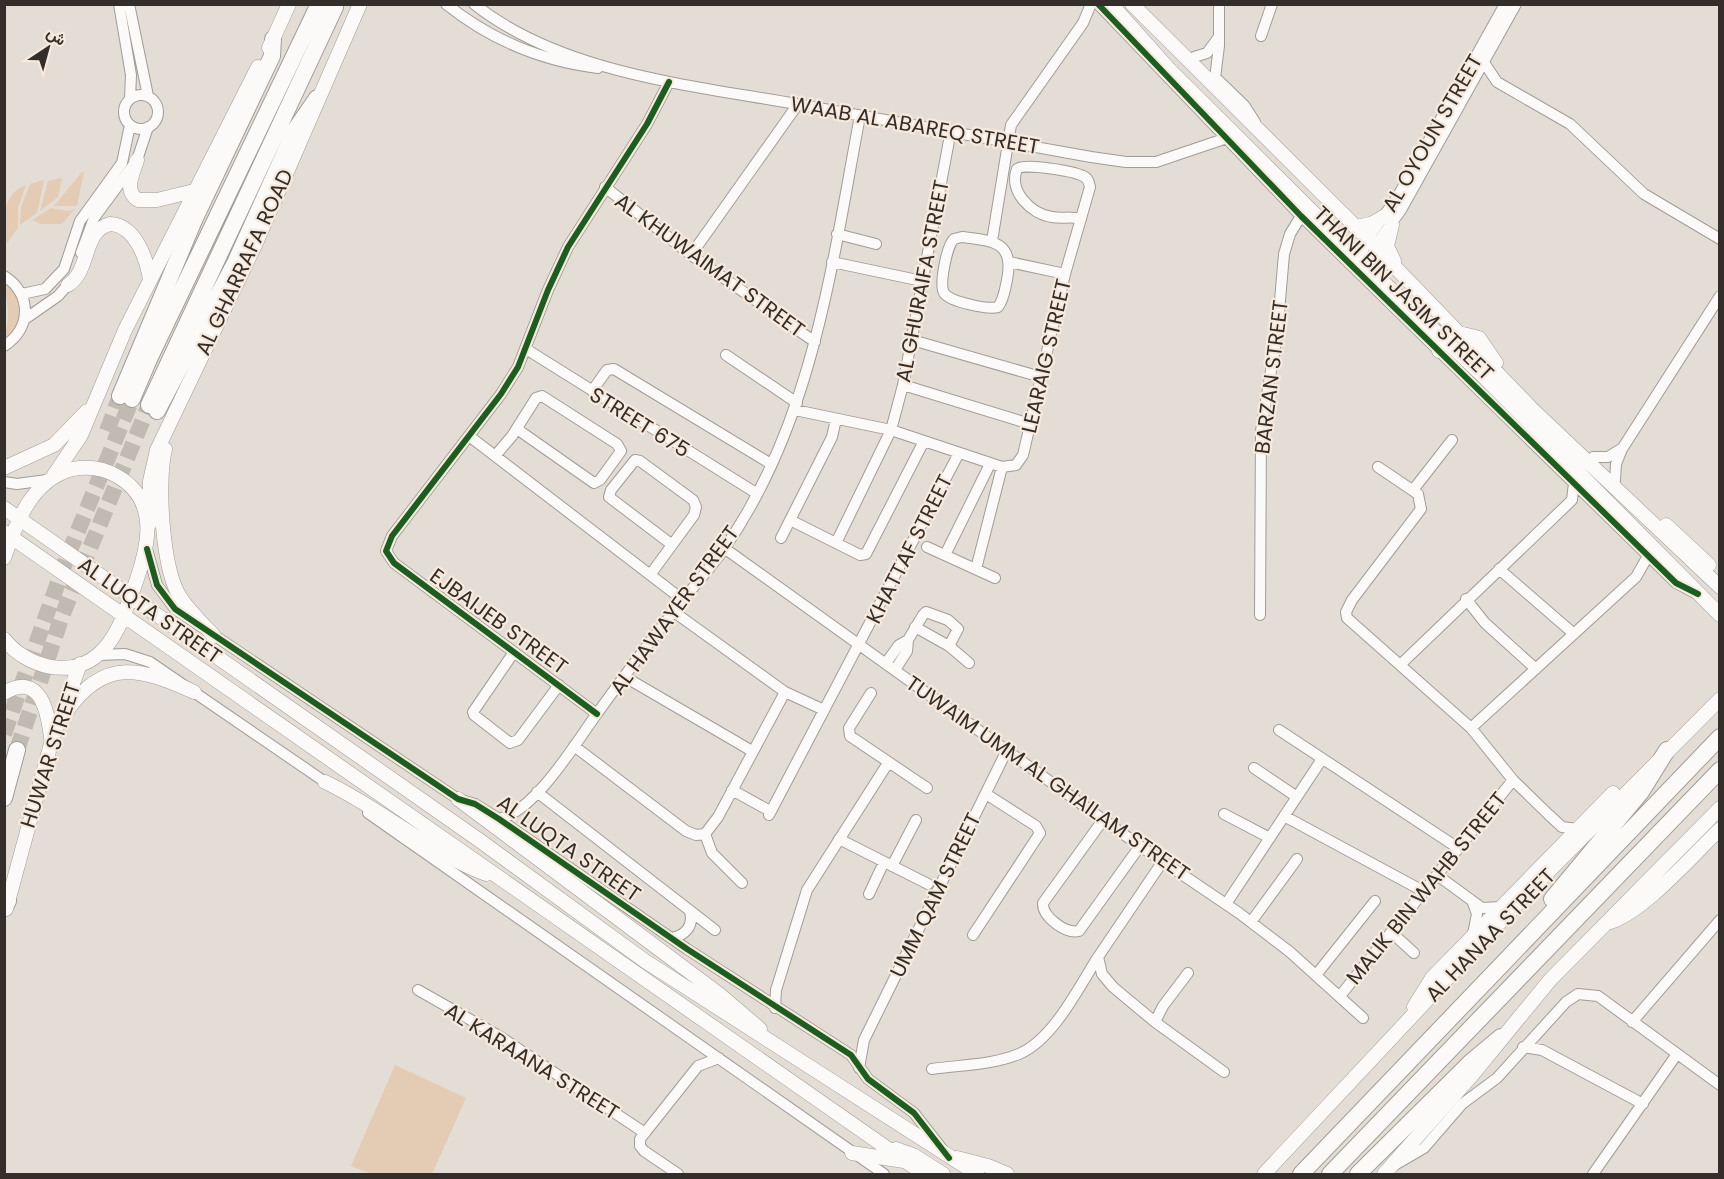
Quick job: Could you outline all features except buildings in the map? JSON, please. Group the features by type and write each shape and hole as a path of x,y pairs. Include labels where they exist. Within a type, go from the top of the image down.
{"highway":[{"name":"AL GHARRAFA ROAD","path":"273,39 272,56 195,218 126,397 327,6"},
{"name":"AL GHARRAFA ROAD","path":"160,409 327,6"},
{"path":"160,409 236,263 295,130 317,98"},
{"name":"AL HANAA STREET","path":"1301,1174 1719,737"},
{"name":"HUWAR STREET","path":"4,798 17,750"},
{"path":"1550,912 1557,892 1641,792 1667,750"},
{"path":"1330,1174 1719,770"},
{"path":"1358,1174 1464,1069 1501,1037"}],"main road":[{"path":"4,558 8,534 74,449 150,280 289,4"},
{"name":"THANI BIN JASIM STREET","path":"1132,4 1351,223 1367,249 1381,280 1483,376 1719,615"},
{"path":"317,98 358,7"},
{"name":"THANI BIN JASIM STREET","path":"1110,10 1140,36 1200,100 1367,249 1408,281 1455,332 1479,338 1493,360 1616,480 1719,574"},
{"path":"1124,34 1140,36"},
{"path":"1200,100 1210,103 1227,115 1334,219 1371,224 1388,221 1389,254 1439,316"},
{"path":"137,160 129,186 130,193 138,200 157,200 194,191"},
{"path":"1293,180 1349,239 1367,249"},
{"path":"69,285 82,272 95,234 110,224 123,227 131,234 146,261 150,280"},
{"path":"1381,280 1383,273 1388,271 1408,281"},
{"path":"1434,330 1439,351"},
{"path":"1455,332 1577,454 1719,587"},
{"path":"1464,375 1483,376"},
{"path":"4,468 54,446 94,402"},
{"path":"160,409 168,565 180,596 214,636"},
{"name":"AL GHARRAFA ROAD","path":"99,655 124,616 147,549 153,461 160,409"},
{"path":"50,477 87,467 113,473 126,481 136,493 149,525"},
{"name":"AL LUQTA STREET","path":"4,508 470,834 645,961 977,1174"},
{"name":"AL LUQTA STREET","path":"8,534 924,1174"},
{"path":"4,639 23,657 36,664 65,668 99,655"},
{"name":"HUWAR STREET","path":"6,908 52,740 80,664"},
{"path":"59,722 71,705 93,682 118,672 148,673 194,692"},
{"path":"4,693 14,687 23,687 40,696 48,711 52,740"},
{"path":"1409,1019 1432,978 1577,829 1719,689"},
{"name":"AL HANAA STREET","path":"1266,1174 1409,1019 1667,750 1719,699"},
{"path":"325,782 360,800 461,863 503,879"},
{"path":"458,799 731,1003 781,1049"},
{"path":"1388,1170 1473,1074 1501,1037 1602,925 1719,808"},
{"path":"1602,925 1615,921 1634,909 1719,829"},
{"path":"528,840 548,866"},
{"path":"880,1143 913,1155 943,1174"},
{"path":"852,1153 906,1162"},
{"path":"949,1158 975,1162 1008,1174"}],"street":[{"path":"119,4 131,75 130,98 123,111 130,125 137,129 148,128"},
{"path":"129,4 148,96"},
{"name":"WAAB AL ABAREQ STREET","path":"446,4 502,41 529,52 570,65 620,70"},
{"name":"WAAB AL ABAREQ STREET","path":"474,4 512,30 546,46 620,70 669,82 860,116 1126,162 1156,162 1227,138"},
{"path":"992,241 1008,142 1014,119 1083,23 1091,4"},
{"name":"THANI BIN JASIM STREET","path":"1098,4 1110,10 1124,34 1218,128 1300,216 1680,587 1698,594"},
{"name":"THANI BIN JASIM STREET","path":"1142,4 1248,110 1257,128"},
{"path":"1215,78 1219,4"},
{"path":"1261,36 1272,4"},
{"name":"AL OYOUN STREET","path":"1388,221 1505,4"},
{"name":"AL OYOUN STREET","path":"1367,249 1388,221 1473,85 1516,4"},
{"path":"1083,23 1110,10"},
{"path":"1194,57 1207,53 1218,37"},
{"path":"1485,64 1497,82"},
{"path":"1473,85 1483,81 1497,82 1570,124 1644,194 1719,239"},
{"path":"669,82 647,124 605,187 562,259 526,349 501,394 469,436 683,600"},
{"path":"25,319 69,285 76,271 86,234 94,218 137,160 148,128 155,121 158,112 155,103 148,96 141,94 130,98"},
{"path":"691,255 798,104"},
{"name":"AL HAWAYER STREET","path":"499,819 512,815 524,807 574,746 724,548 772,462 796,407 815,342 860,116"},
{"path":"22,294 45,289 64,269 80,221 122,163 130,125"},
{"path":"1210,144 1218,128"},
{"name":"AL GHURAIFA STREET","path":"836,543 891,430 912,340 951,130"},
{"name":"LEARAIG STREET","path":"1002,467 1011,467 1020,460 1065,274 1090,188 1086,178 1091,157"},
{"path":"1081,219 1041,214 1022,198 1014,185 1016,171 1024,165 1086,178"},
{"path":"1001,184 1014,185"},
{"name":"AL KHUWAIMAT STREET","path":"605,187 691,255 815,342"},
{"name":"BARZAN STREET","path":"1260,615 1261,431 1277,335 1284,254 1290,234 1300,216"},
{"path":"837,234 876,244"},
{"path":"962,237 992,241 1003,249 1009,262 1002,302 998,307 989,308 946,295 942,285 952,240 962,237"},
{"path":"832,262 922,281"},
{"path":"1009,262 1065,274"},
{"path":"4,276 13,281 22,294 26,306 25,319 20,332 4,346"},
{"path":"1616,480 1616,464 1622,449 1716,312 1719,296"},
{"path":"912,340 1041,377"},
{"name":"STREET 675","path":"526,349 756,493"},
{"path":"726,355 796,407 836,419 891,430 1002,467 976,569"},
{"path":"592,392 607,370 614,369 750,453 772,462"},
{"path":"903,385 1030,424"},
{"path":"497,458 536,398 542,396 617,444 621,451 600,480 594,483 514,433"},
{"path":"781,538 832,437 836,419"},
{"name":"EJBAIJEB STREET","path":"469,436 392,537 386,551 394,563 597,714"},
{"path":"1413,490 1452,440"},
{"path":"790,520 860,555 867,553 924,441"},
{"path":"1593,457 1608,457 1622,449"},
{"name":"KHATTAF STREET","path":"732,790 770,813 860,645 958,453"},
{"path":"648,574 694,515 695,503 640,461 635,460 611,490 609,497 667,549"},
{"path":"945,555 990,464"},
{"path":"1378,467 1413,490 1421,501 1419,516 1352,600 1346,612 1350,622 1471,728 1513,780 1562,827 1577,829"},
{"path":"4,482 17,484 50,477"},
{"path":"1400,665 1466,599 1572,500 1574,483"},
{"path":"980,486 996,491"},
{"path":"1572,500 1591,499"},
{"path":"927,546 995,578"},
{"name":"TUWAIM UMM AL GHAILAM STREET","path":"724,548 1103,820 1227,904 1316,975 1364,1018"},
{"name":"AL LUQTA STREET","path":"147,549 157,585 175,609 458,799 475,804 499,819 687,949 841,1049 855,1059 868,1079 914,1113 949,1158"},
{"path":"1471,728 1642,569 1648,555"},
{"path":"1642,569 1657,564"},
{"path":"1499,569 1574,634"},
{"path":"1466,599 1478,616 1536,669"},
{"path":"674,612 784,692 824,710"},
{"path":"890,666 899,645 908,640 926,612 948,620 958,629 950,646"},
{"path":"915,627 950,646 969,663"},
{"path":"514,652 473,712 510,743 518,740 559,685"},
{"name":"AL LUQTA STREET","path":"99,655 137,656 150,662 698,1042 884,1174"},
{"path":"625,677 752,751"},
{"path":"700,834 718,817 784,692"},
{"path":"871,693 849,733 853,740 927,788"},
{"path":"1279,730 1458,848"},
{"path":"574,746 686,831 700,834 712,853 742,883"},
{"name":"UMM QAM STREET","path":"859,1068 864,1040 1007,750"},
{"path":"1227,904 1322,759"},
{"path":"775,1008 777,986 807,890 888,763"},
{"path":"1254,768 1297,797"},
{"name":"MALIK BIN WAHB STREET","path":"1340,996 1513,780"},
{"path":"537,792 715,930"},
{"path":"973,935 1040,833 1036,826 986,794"},
{"path":"524,807 521,820 528,840"},
{"path":"1224,814 1270,838"},
{"path":"1284,816 1423,891"},
{"path":"869,894 916,820"},
{"path":"1103,820 1043,903 1046,915 1068,930 1079,931 1140,846"},
{"path":"839,839 928,884"},
{"path":"1251,922 1297,859"},
{"path":"932,1069 992,1062 1032,1047 1052,1026 1163,861"},
{"path":"1437,875 1482,908 1501,907"},
{"path":"1316,975 1375,901"},
{"path":"1472,937 1477,926 1477,914 1473,903"},
{"path":"687,949 686,938 691,922 690,912"},
{"path":"1632,1022 1719,920"},
{"path":"671,938 680,936 702,921"},
{"path":"1390,932 1414,953"},
{"path":"1098,957 1105,980 1152,1020 1224,1072"},
{"path":"1152,1020 1188,973"},
{"path":"760,998 777,986"},
{"name":"AL KARAANA STREET","path":"418,990 499,1036 645,1133"},
{"path":"1388,1170 1424,1148 1462,1104 1497,1078 1540,1028 1572,997 1585,993 1598,996 1719,1085"},
{"path":"1540,1028 1548,1052"},
{"path":"841,1049 851,1049 864,1040"},
{"path":"678,1174 640,1146 645,1133 698,1066 700,1054 698,1042"},
{"path":"1523,1047 1548,1052 1643,1104"},
{"path":"1593,1174 1677,1054"},
{"path":"698,1066 719,1058"}],"shaded area":[{"path":"84,172 77,206 54,206"},
{"path":"62,178 58,197 40,211 48,181"},
{"path":"44,180 37,213 20,225 21,207 30,184"},
{"path":"26,185 18,208 18,228 7,243 4,226 5,209 12,194"},
{"path":"51,208 67,211 75,209 62,224 40,224 32,220"},
{"path":"4,283 19,298 21,321 5,342 8,306"},
{"path":"395,1065 466,1098 432,1174 371,1174 351,1166"}],"tunnel":[{"path":"107,431 120,396"},
{"path":"4,734 66,560 132,399"},
{"path":"17,750 62,616 149,405"}],"cycle path":[{"path":"1098,4 1301,216 1676,583 1698,594"},
{"path":"597,714 394,563 386,551 392,536 501,394 518,367 548,290 568,247 647,124 669,82"},
{"path":"147,549 157,585 175,609 458,799 475,804 499,819 687,949 851,1055 868,1079 914,1113 949,1158"}]}
